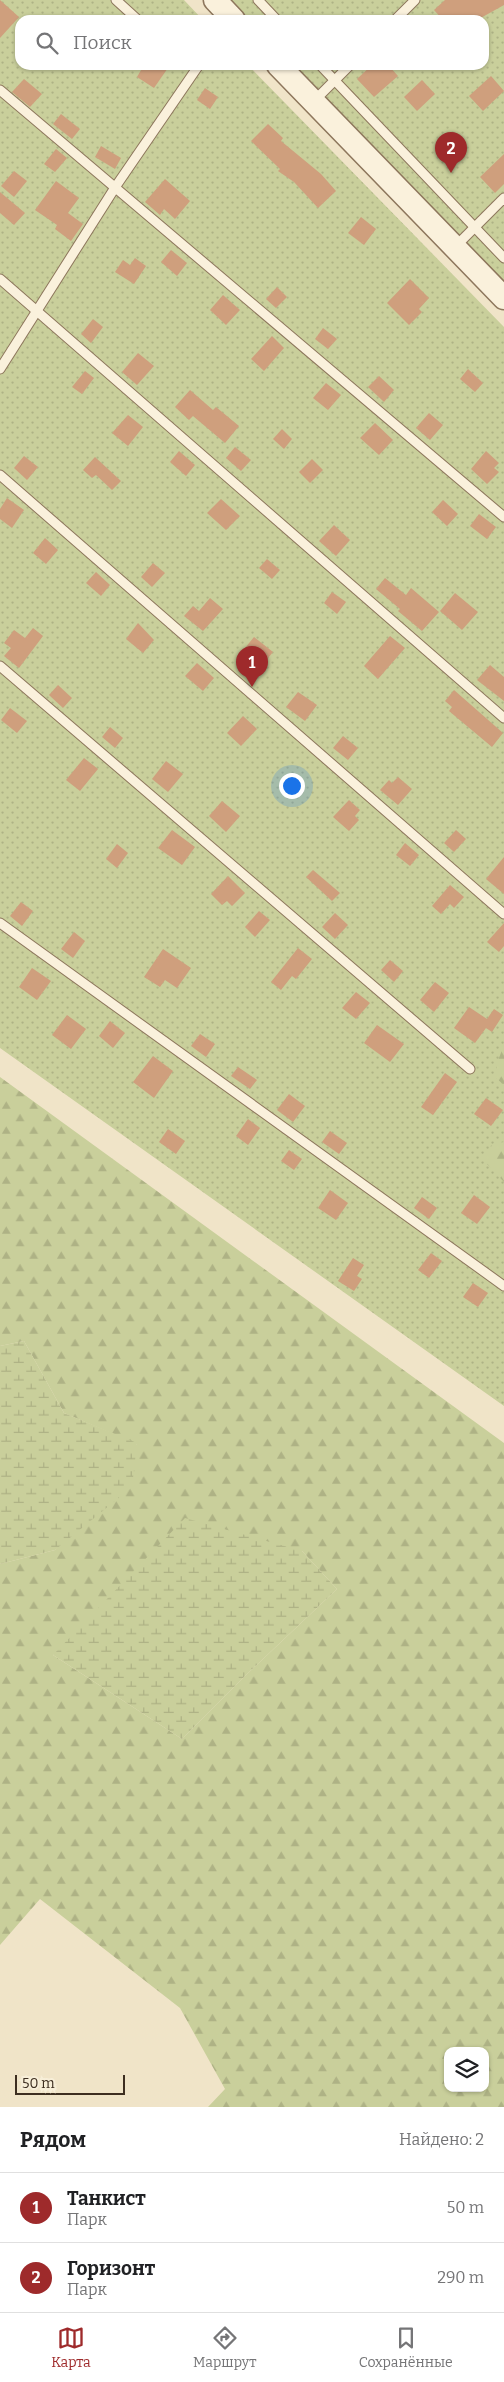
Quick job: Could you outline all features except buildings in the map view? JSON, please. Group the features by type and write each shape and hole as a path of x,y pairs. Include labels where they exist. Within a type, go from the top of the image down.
{"street":[{"path":"283,70 504,298"}],"lane":[{"path":"116,0 132,15"},
{"path":"258,0 272,15"},
{"path":"400,15 415,0"},
{"path":"0,369 192,70"},
{"path":"325,70 504,258"},
{"path":"313,101 345,70"},
{"path":"0,90 67,149 116,186 504,517"},
{"path":"455,247 504,198"},
{"path":"0,279 504,718"},
{"path":"0,475 504,914"},
{"path":"0,666 470,1069"},
{"path":"0,923 504,1286"}],"green space":[{"path":"0,0 184,0 198,15 15,15 15,70 253,70 504,327 504,1406 0,1048"},
{"path":"230,0 504,0 504,281 299,70 489,70 489,15 245,15"},
{"path":"504,1045 504,1085 496,1078 497,1063"},
{"path":"0,1077 504,1443 504,2107 208,2107 225,2089 180,2008 40,1899 0,1945 0,1564 55,1550 137,1444 64,1413 24,1341 0,1346","holes":["302,1551 337,1589 182,1739 53,1655"]},
{"path":"504,1142 504,1182 487,1164 484,1156 492,1144"},
{"path":"24,1341 64,1413 137,1443 132,1487 55,1550 0,1564 0,1346"},
{"path":"185,1518 302,1551 337,1589 182,1739 53,1655"}],"place":[{"name":"Горизонт","path":"451,173"},
{"name":"Танкист","path":"252,687"}]}
